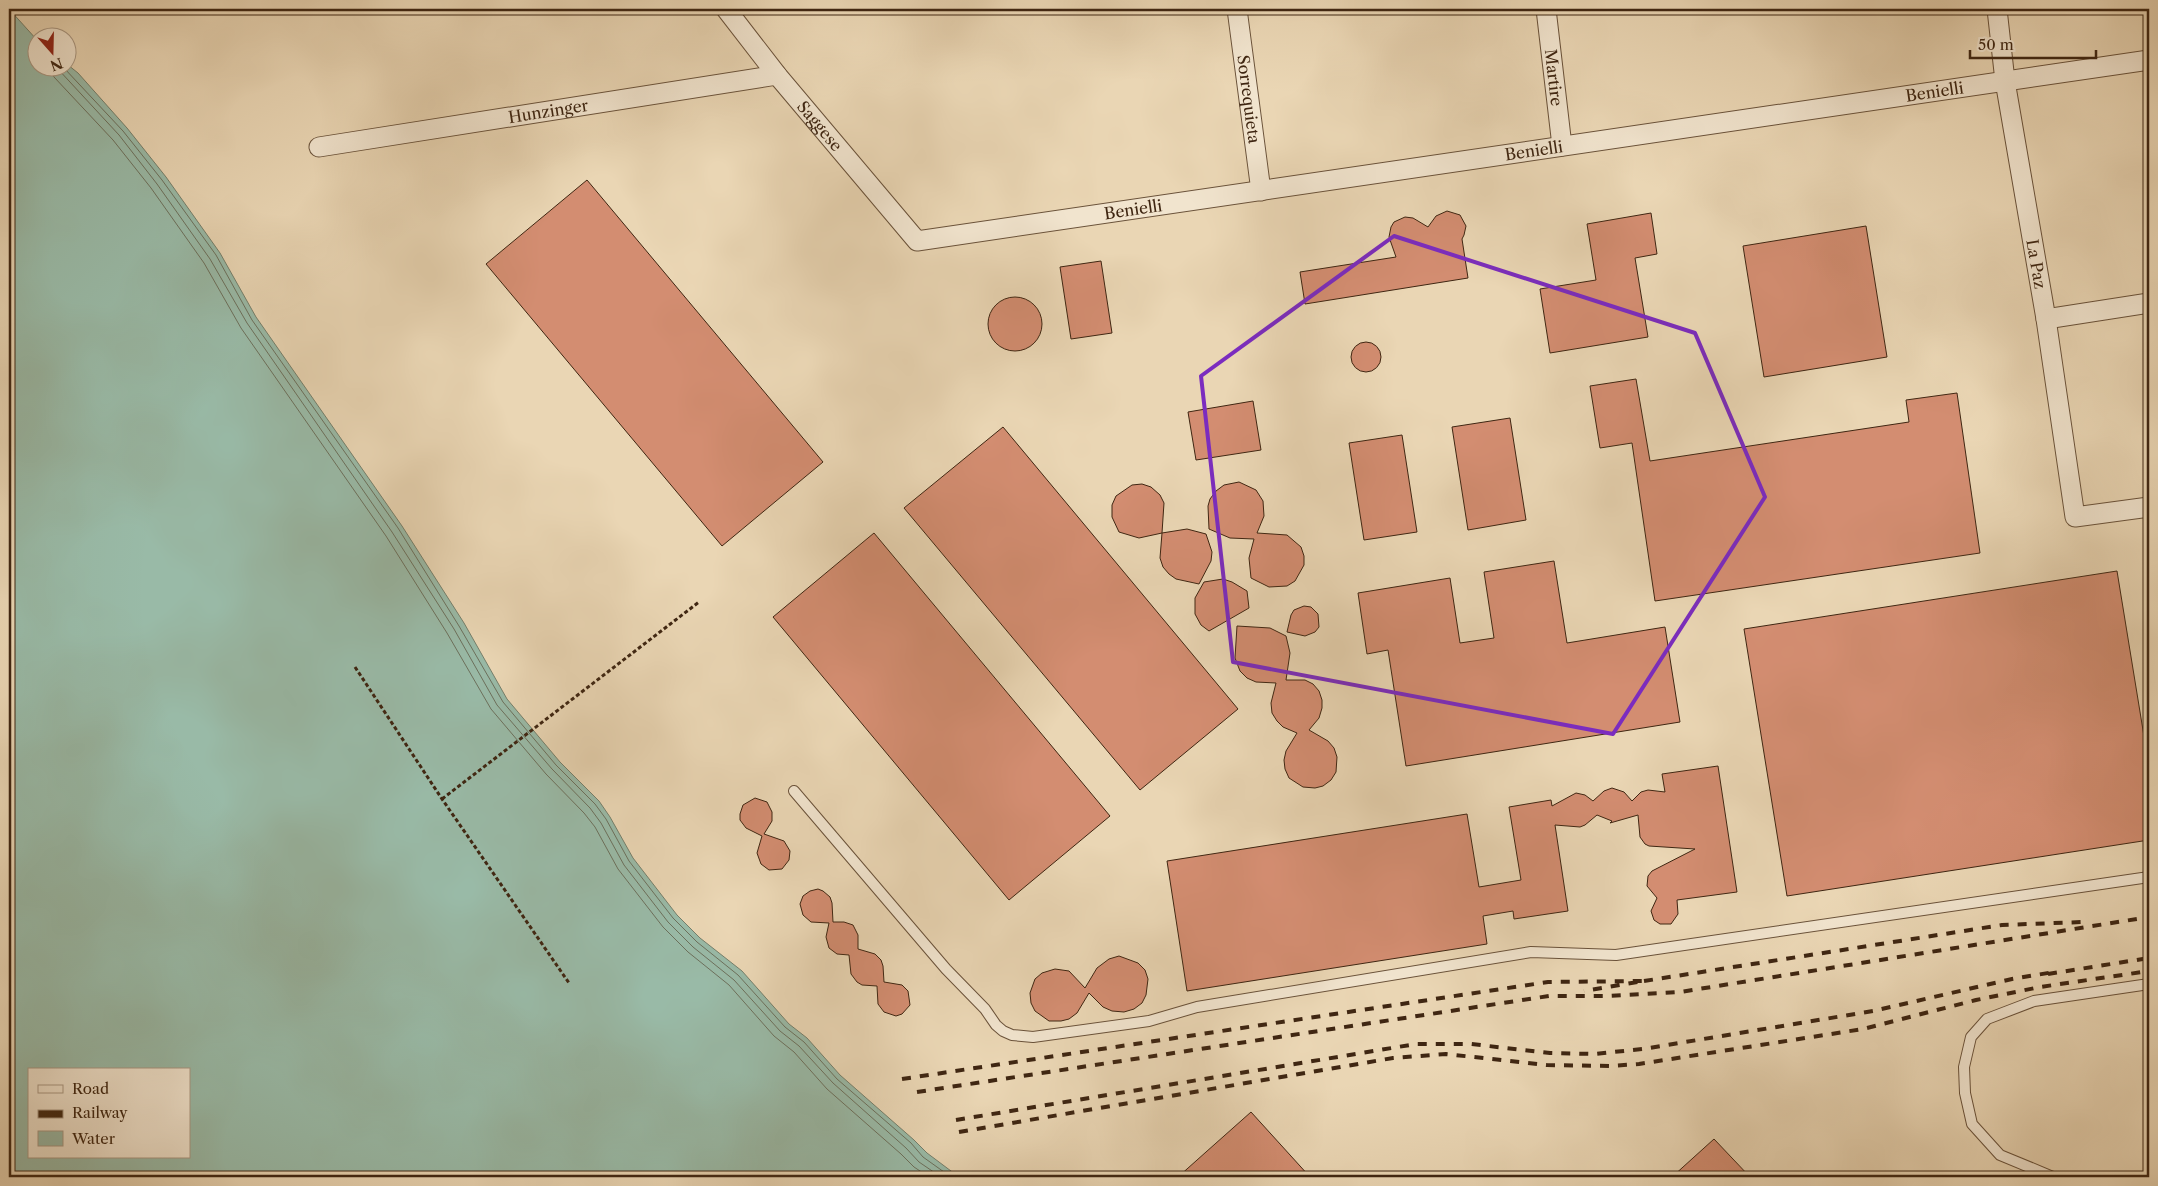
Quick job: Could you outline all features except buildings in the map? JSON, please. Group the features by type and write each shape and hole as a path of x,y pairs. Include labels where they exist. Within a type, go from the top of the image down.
{"street":[{"name":"Saggese","path":"726,9 777,75 917,241"},
{"name":"Sorrequieta","path":"1237,9 1261,191"},
{"name":"Martire","path":"1546,9 1562,146"},
{"name":"La Paz","path":"1997,9 2005,81 2046,319 2075,518 2149,507"},
{"name":"Benielli","path":"917,241 2149,60"},
{"name":"Hunzinger","path":"319,147 777,75"},
{"path":"2046,319 2149,303"}],"lane":[{"path":"794,791 946,968 985,1009 996,1025 1012,1036 1033,1037 1149,1021 1197,1007 1531,952 1616,955 2149,877"},
{"path":"2053,1177 2000,1155 1972,1124 1965,1093 1964,1067 1971,1037 1987,1019 2034,1001 2149,984"}],"path":[{"path":"442,800 699,602"},
{"path":"355,667 442,800 569,983"}],"highlighted area":[{"path":"1394,236 1695,333 1765,497 1613,734 1233,662 1201,376"}],"water":[{"path":"9,9 28,30 28,78 78,78 78,73 127,128 166,177 220,253 256,317 402,526 464,623 507,699 560,762 599,801 633,858 677,915 700,938 742,971 789,1024 807,1038 840,1075 927,1153 959,1177 9,1177"}],"railway":[{"path":"917,1092 1549,996 1606,996 1680,992 2149,917"},
{"path":"1644,981 2002,925 2082,922"},
{"path":"2048,974 2149,958"},
{"path":"959,1132 1393,1058 1446,1054 1547,1065 1610,1066 1639,1064 1863,1029 1976,1000 2040,987 2149,971"},
{"path":"956,1120 1416,1044 1471,1044 1550,1053 1594,1054 1643,1049 1873,1011 2012,979 2054,972"},
{"path":"902,1079 1548,982 1644,981 1584,991"}]}
